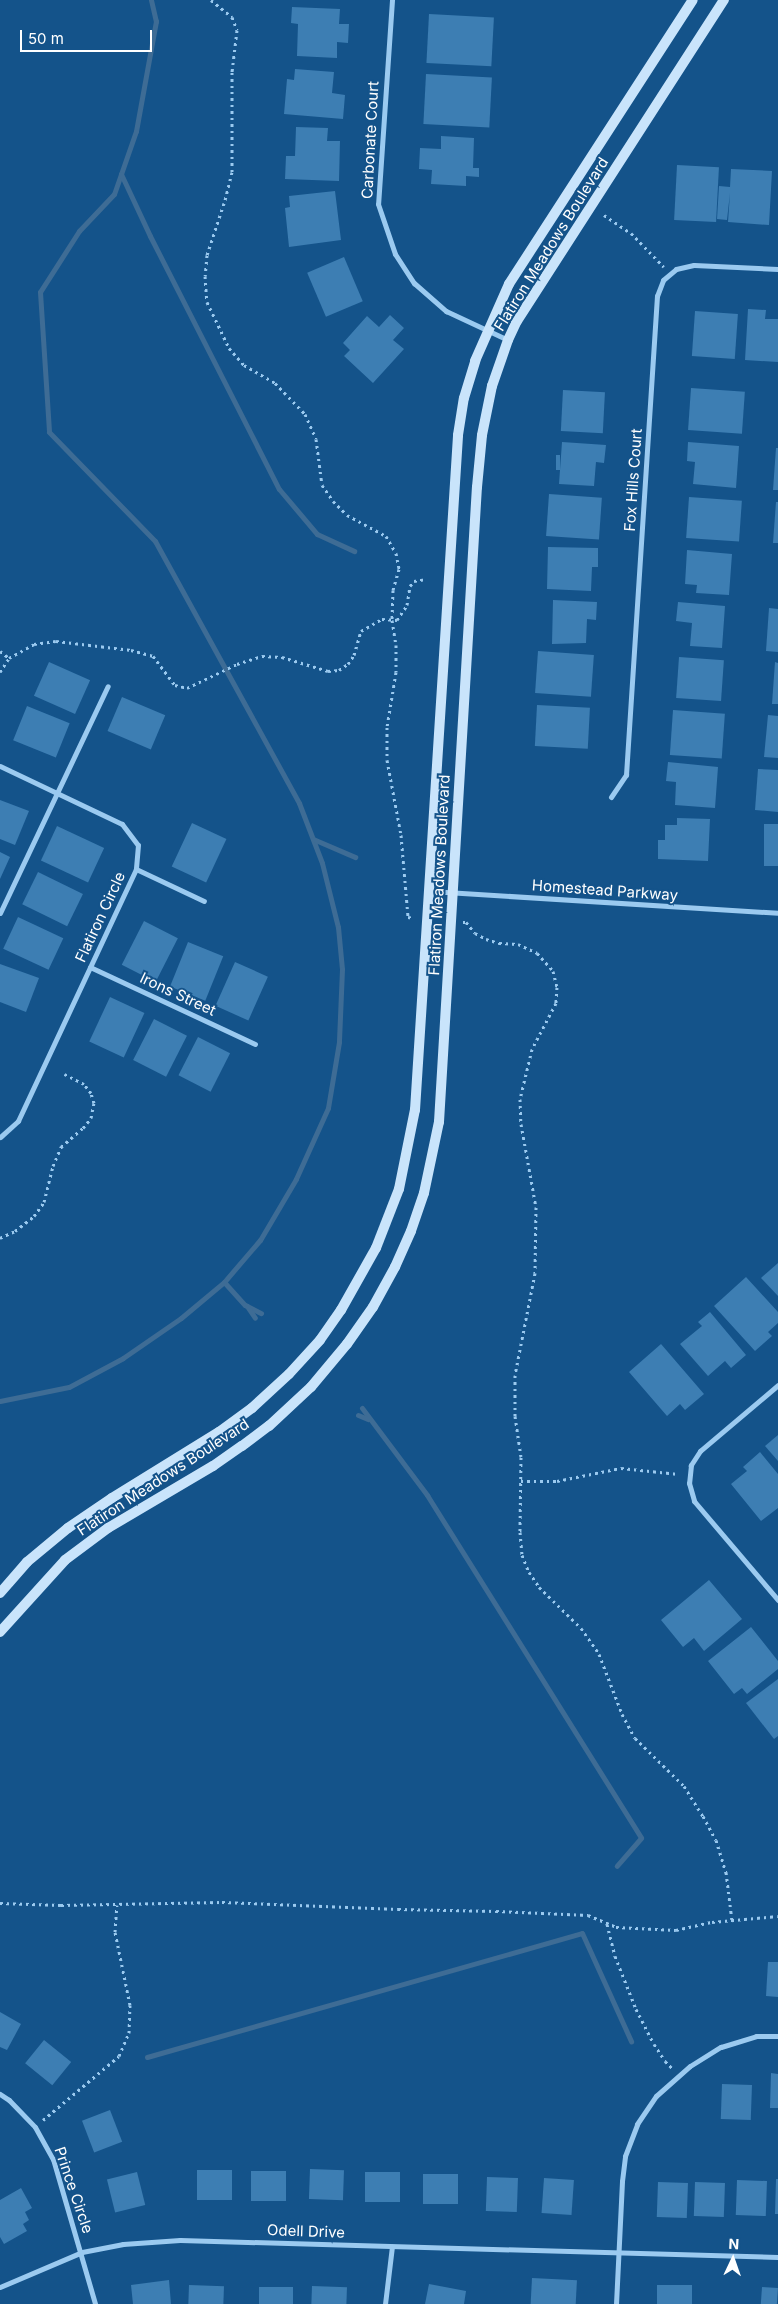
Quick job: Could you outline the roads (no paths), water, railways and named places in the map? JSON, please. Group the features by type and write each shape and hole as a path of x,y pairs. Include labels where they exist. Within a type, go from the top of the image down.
{"street":[{"name":"Carbonate Court","path":"392,0 378,204 395,254 414,283 446,311 508,340"},
{"name":"Flatiron Meadows Boulevard","path":"0,1593 27,1562 68,1528 112,1498 219,1432 252,1408 289,1374 314,1347 346,1303 376,1248 390,1215 406,1163 415,1110 458,435 464,398 474,361 509,284 693,0"},
{"name":"Flatiron Meadows Boulevard","path":"0,1632 65,1560 108,1528 213,1466 269,1426 311,1387 331,1365 373,1306 395,1267 411,1231 424,1193 435,1146 441,1098 481,444 492,386 508,340 543,278 724,0"},
{"name":"Fox Hills Court","path":"612,797 626,775 657,296 663,280 671,273 676,269 694,265 778,270"},
{"path":"0,914 108,686"},
{"name":"Flatiron Circle","path":"0,766 122,824 138,845 136,869 18,1120 0,1137"},
{"path":"136,869 204,901"},
{"name":"Homestead Parkway","path":"430,891 778,913"},
{"name":"Irons Street","path":"90,967 255,1044"},
{"path":"778,1384 700,1451 691,1465 689,1483 694,1501 778,1600"},
{"path":"616,2304 621,2195 625,2156 637,2124 656,2096 690,2066 721,2047 756,2036 778,2036"},
{"name":"Prince Circle","path":"0,2094 9,2100 35,2127 53,2159 82,2252 95,2304"},
{"name":"Odell Drive","path":"0,2287 82,2252 123,2244 180,2240 778,2257"},
{"path":"385,2304 392,2246"}],"waterway":[{"path":"151,0 156,21 136,131 114,194 79,231 40,292 49,432 155,541 299,803 322,863 338,927 342,969 339,1042 328,1108 296,1179 260,1240 224,1282 245,1305 261,1313"},
{"path":"121,174 150,236 279,489 317,534 354,551"},
{"path":"313,839 355,857"},
{"path":"0,1401 69,1387 123,1358 181,1318 224,1282"},
{"path":"247,1306 255,1318"},
{"path":"362,1408 427,1495 641,1838 617,1866"},
{"path":"358,1415 368,1419"},
{"path":"147,2057 582,1933 631,2041"}]}
